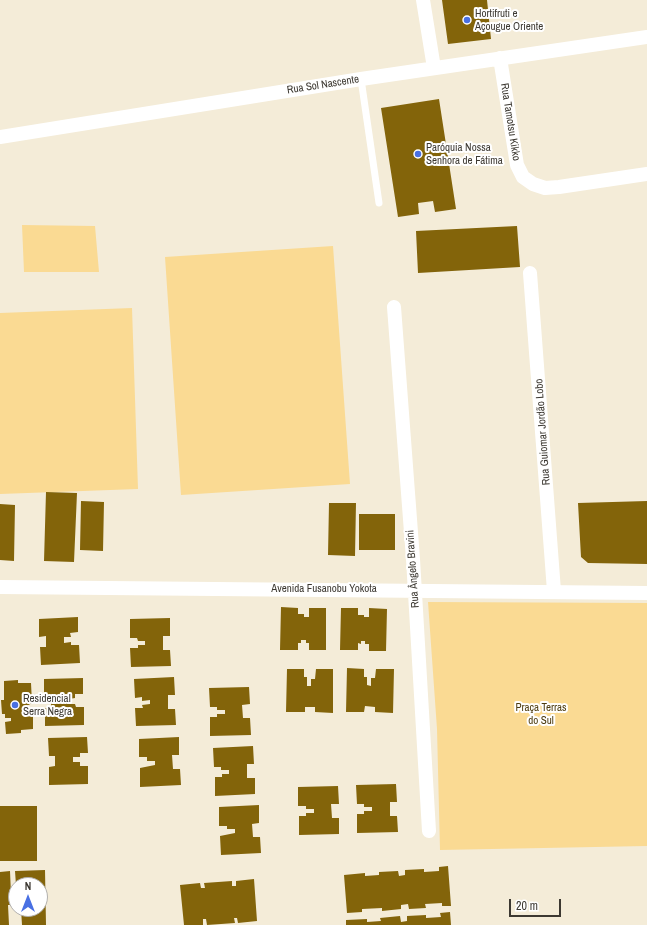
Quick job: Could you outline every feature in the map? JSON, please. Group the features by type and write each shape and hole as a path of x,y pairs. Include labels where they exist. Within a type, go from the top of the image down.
{"street":[{"path":"423,0 434,68"},
{"name":"Rua Sol Nascente","path":"0,137 362,79 647,37"},
{"name":"Rua Tamotsu Kikko","path":"500,58 517,165 523,177 532,184 545,188 647,174"},
{"name":"Rua Guiomar Jordão Lobo","path":"530,273 554,591"},
{"name":"Rua Ângelo Bravini","path":"394,307 415,590 429,831"},
{"name":"Avenida Fusanobu Yokota","path":"0,587 647,593"}],"lane":[{"path":"362,79 379,203"}],"green space":[{"path":"22,225 95,226 99,272 24,272"},
{"path":"333,246 350,484 181,495 165,257"},
{"path":"132,308 138,489 0,494 0,313"},
{"name":"Praça Terras do Sul","path":"428,602 647,603 647,846 440,850 437,729"}],"building":[{"name":"Hortifruti e Açougue Oriente","path":"442,0 487,0 491,39 448,44"},
{"name":"Paróquia Nossa Senhora de Fátima","path":"439,99 456,209 435,212 433,201 418,203 419,214 398,217 381,108"},
{"path":"517,226 520,267 418,273 416,231"},
{"path":"46,492 77,493 74,562 44,561"},
{"path":"81,501 104,502 103,551 80,550"},
{"path":"647,501 647,564 588,563 581,557 578,503"},
{"path":"329,503 356,503 355,556 328,555"},
{"path":"0,504 15,505 14,561 0,560"},
{"path":"359,514 395,514 395,550 359,550"},
{"path":"281,607 298,608 298,614 304,614 304,617 309,617 309,608 326,608 326,650 309,650 309,643 306,643 306,640 301,640 301,643 298,643 298,650 280,650"},
{"path":"341,608 358,608 358,615 364,615 364,617 369,617 369,608 387,609 386,651 369,651 369,644 365,644 365,641 361,641 361,644 358,643 358,650 340,650"},
{"path":"78,617 78,632 70,633 71,637 64,637 64,643 71,642 71,645 79,645 80,663 41,665 40,647 46,647 46,636 39,637 39,619"},
{"path":"170,618 170,636 163,636 163,650 170,650 171,666 131,667 130,648 138,648 138,645 145,645 145,641 138,641 137,638 130,638 130,619"},
{"path":"347,668 364,669 364,677 367,677 367,685 371,686 371,678 375,678 376,669 394,669 393,713 375,712 375,707 365,706 364,712 346,712"},
{"path":"287,669 304,669 304,677 307,677 307,686 311,686 311,679 315,679 316,669 333,669 333,713 315,712 315,707 305,707 305,712 286,712"},
{"path":"174,677 175,695 168,695 168,709 175,709 176,725 136,726 135,708 143,708 142,705 150,704 150,700 142,701 142,697 135,698 134,679"},
{"path":"83,678 83,694 75,694 75,698 69,699 69,704 75,704 76,707 84,707 84,725 45,726 45,708 51,708 51,697 44,697 44,679"},
{"name":"Residencial Serra Negra","path":"18,680 18,683 31,683 32,703 25,707 33,715 33,729 21,730 21,733 6,734 5,722 11,721 11,718 5,718 5,714 2,714 1,700 4,700 4,681"},
{"path":"249,687 250,704 242,705 243,718 250,718 251,735 210,736 210,717 217,717 217,714 225,714 225,710 217,710 217,707 210,707 209,688"},
{"path":"87,737 88,753 80,753 80,757 73,757 73,762 80,762 80,766 88,766 88,784 49,785 49,767 55,766 55,756 49,756 48,738"},
{"path":"179,737 179,755 172,755 173,769 180,769 181,785 140,787 140,768 155,765 155,761 147,761 147,757 139,757 139,739"},
{"path":"253,746 254,764 247,764 247,778 255,778 255,794 215,796 215,777 222,777 222,774 229,774 229,770 221,770 221,767 214,767 213,748"},
{"path":"396,784 397,802 390,802 390,816 397,816 398,832 357,833 357,814 364,814 364,811 372,811 372,807 364,807 364,804 357,804 356,785"},
{"path":"338,786 339,804 331,804 332,818 339,818 339,834 299,835 299,816 306,816 306,813 314,813 314,809 306,809 306,806 298,806 298,787"},
{"path":"259,805 259,823 252,824 253,837 260,837 261,853 221,855 220,836 235,833 235,829 227,829 227,826 219,826 219,807"},
{"path":"0,806 37,806 37,861 0,861"},
{"path":"448,866 451,906 442,906 442,903 425,904 426,908 409,909 408,904 401,905 401,909 382,911 382,908 362,909 362,912 347,913 344,875 365,873 365,876 379,875 379,872 398,871 399,876 405,875 405,870 424,869 424,872 439,871 439,867"},
{"path":"45,870 45,877 15,877 15,871"},
{"path":"10,871 10,877 8,877 9,925 0,925 0,872"},
{"path":"254,879 257,921 238,923 237,918 234,918 235,923 207,925 206,919 203,919 203,925 184,925 180,885 200,883 201,888 205,888 204,883 232,881 232,886 236,886 236,881"},
{"path":"450,912 451,925 346,925 346,920 367,919 367,922 381,921 380,918 400,916 401,922 407,921 407,916 426,915 426,918 441,917 440,913"},
{"path":"22,917 46,917 46,925 22,925"}],"place":[{"name":"Hortifruti e Açougue Oriente","path":"467,20"},
{"name":"Paróquia Nossa Senhora de Fátima","path":"418,154"},
{"name":"Residencial Serra Negra","path":"15,705"}]}
